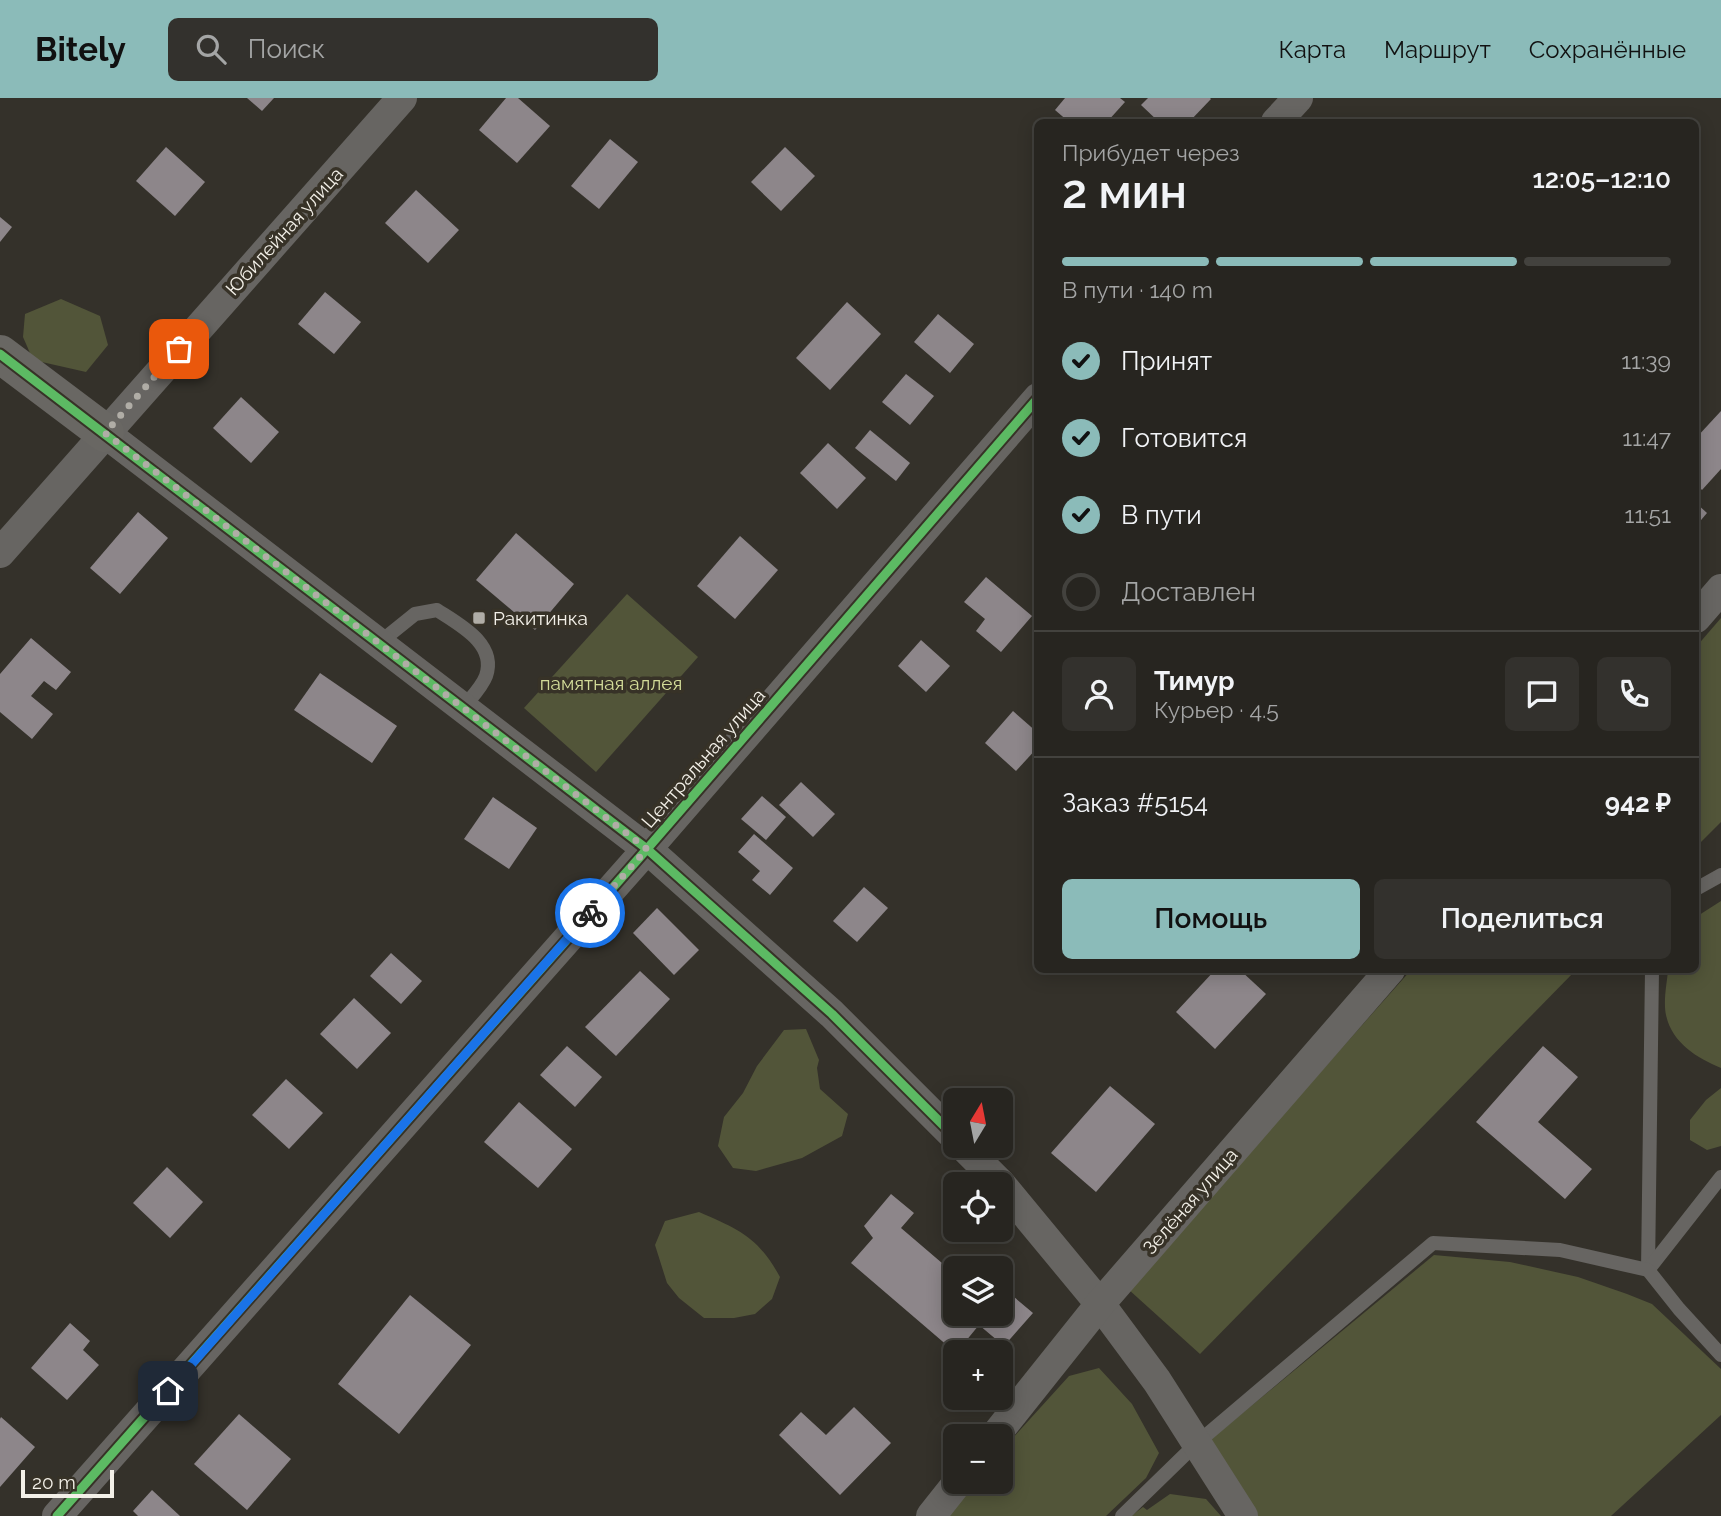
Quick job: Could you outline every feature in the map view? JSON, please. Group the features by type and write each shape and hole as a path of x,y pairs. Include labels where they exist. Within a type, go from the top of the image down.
{"street":[{"name":"Юбилейная улица","path":"0,554 402,98"},
{"path":"1279,119 1298,98"},
{"path":"0,354 647,849 832,1014 943,1125"},
{"name":"Центральная улица","path":"57,1516 647,849 1034,403"},
{"path":"1699,615 1721,589"},
{"name":"Зелёная улица","path":"1004,1424 1100,1304 1387,973"},
{"path":"975,1158 1000,1183 1100,1304 1157,1381 1243,1516"},
{"path":"932,1516 949,1494"}],"lane":[{"path":"379,643 415,614 437,610 474,634 489,659 486,678 463,708"},
{"path":"1699,886 1721,875"},
{"path":"1648,1270 1652,973"},
{"path":"1648,1270 1721,1177"},
{"path":"1122,1516 1197,1443 1433,1243 1560,1250 1648,1270 1721,1355"}],"green space":[{"path":"61,299 100,316 108,345 86,372 33,360 23,337 25,314"},
{"name":"памятная аллея","path":"627,594 698,657 596,772 524,708"},
{"path":"1721,618 1721,822 1699,844 1699,644"},
{"path":"1721,901 1721,1068 1687,1048 1674,1034 1666,1015 1668,973 1699,973 1699,915"},
{"path":"1408,973 1573,973 1200,1354 1128,1289"},
{"path":"806,1029 819,1060 817,1068 820,1089 848,1114 842,1136 802,1158 756,1171 733,1168 718,1146 724,1117 784,1030"},
{"path":"1721,1088 1721,1146 1707,1150 1690,1140 1690,1120 1706,1100"},
{"path":"699,1212 747,1236 764,1252 780,1277 772,1299 755,1314 734,1318 704,1318 679,1298 667,1283 655,1245 665,1221"},
{"path":"1434,1255 1510,1262 1578,1277 1652,1304 1721,1369 1721,1415 1611,1516 1256,1516 1210,1440"},
{"path":"1099,1368 1132,1404 1159,1453 1146,1478 1106,1516 942,1516 961,1494 1013,1494 1013,1438 1069,1376"},
{"path":"1170,1494 1206,1499 1221,1516 1131,1516 1143,1507 1147,1510"}],"building":[{"path":"247,98 274,98 262,111"},
{"path":"506,98 518,98 550,126 517,163 479,130"},
{"path":"1065,98 1120,98 1125,102 1110,119 1066,119 1055,110"},
{"path":"1148,98 1211,99 1192,119 1156,119 1141,105"},
{"path":"610,139 638,162 599,209 571,186"},
{"path":"166,147 205,182 175,216 136,181"},
{"path":"785,147 815,176 781,211 751,182"},
{"path":"416,190 459,230 428,263 385,223"},
{"path":"0,217 12,227 0,242"},
{"path":"325,292 361,322 334,354 298,324"},
{"path":"847,302 881,334 830,390 796,358"},
{"path":"938,314 974,344 950,373 914,342"},
{"path":"906,374 934,396 910,425 882,402"},
{"path":"241,397 279,432 251,463 213,428"},
{"path":"1721,411 1721,469 1702,490 1699,487 1699,435"},
{"path":"870,430 910,463 896,481 855,448"},
{"path":"828,443 866,478 837,509 800,473"},
{"path":"1699,506 1707,513 1699,522"},
{"path":"138,512 168,538 120,594 90,568"},
{"path":"516,533 574,584 535,630 476,580"},
{"path":"740,536 778,570 735,619 697,586"},
{"path":"986,577 1032,616 1001,652 976,631 985,619 964,602"},
{"path":"31,638 71,672 56,690 44,681 31,696 53,714 32,739 0,712 0,674"},
{"path":"921,640 950,666 926,692 898,666"},
{"path":"320,673 397,726 372,763 294,710"},
{"path":"1013,711 1034,729 1034,751 1016,771 985,743"},
{"path":"801,782 835,814 813,837 779,805"},
{"path":"762,796 786,817 766,840 741,819"},
{"path":"493,797 537,828 509,869 464,839"},
{"path":"754,834 793,868 770,895 752,880 760,871 738,852"},
{"path":"864,887 888,908 857,942 833,921"},
{"path":"657,908 699,950 674,975 633,933"},
{"path":"391,953 422,981 401,1004 370,976"},
{"path":"640,971 670,999 616,1056 585,1027"},
{"path":"1212,973 1243,973 1266,994 1215,1049 1176,1012"},
{"path":"354,998 391,1033 357,1069 320,1034"},
{"path":"567,1046 602,1077 575,1107 540,1075"},
{"path":"1543,1046 1578,1077 1538,1122 1592,1169 1565,1199 1476,1122"},
{"path":"286,1079 323,1113 289,1149 252,1115"},
{"path":"1110,1086 1155,1124 1096,1192 1051,1153"},
{"path":"519,1102 572,1149 538,1188 484,1142"},
{"path":"167,1167 203,1202 170,1238 133,1203"},
{"path":"891,1194 914,1213 901,1228 943,1264 943,1326 978,1326 967,1340 943,1342 851,1263 873,1238 864,1226"},
{"path":"410,1295 471,1345 399,1434 338,1384"},
{"path":"1013,1296 1033,1313 1009,1340 997,1340 980,1326 1013,1326"},
{"path":"70,1323 90,1341 83,1350 99,1365 67,1400 31,1368"},
{"path":"854,1407 891,1443 840,1495 779,1435 801,1412 826,1435"},
{"path":"239,1414 291,1459 247,1510 194,1464"},
{"path":"1,1417 35,1447 0,1487 0,1419"},
{"path":"152,1490 180,1516 138,1516 133,1511"}],"cycle path":[{"path":"0,354 647,849 832,1014 943,1125"},
{"path":"57,1516 647,849 1034,403"}],"way so far":[{"path":"179,349 105,433 647,849 590,913"}],"place":[{"name":"Ракитинка","path":"479,618"}],"route":[{"path":"168,1391 590,913"}]}
